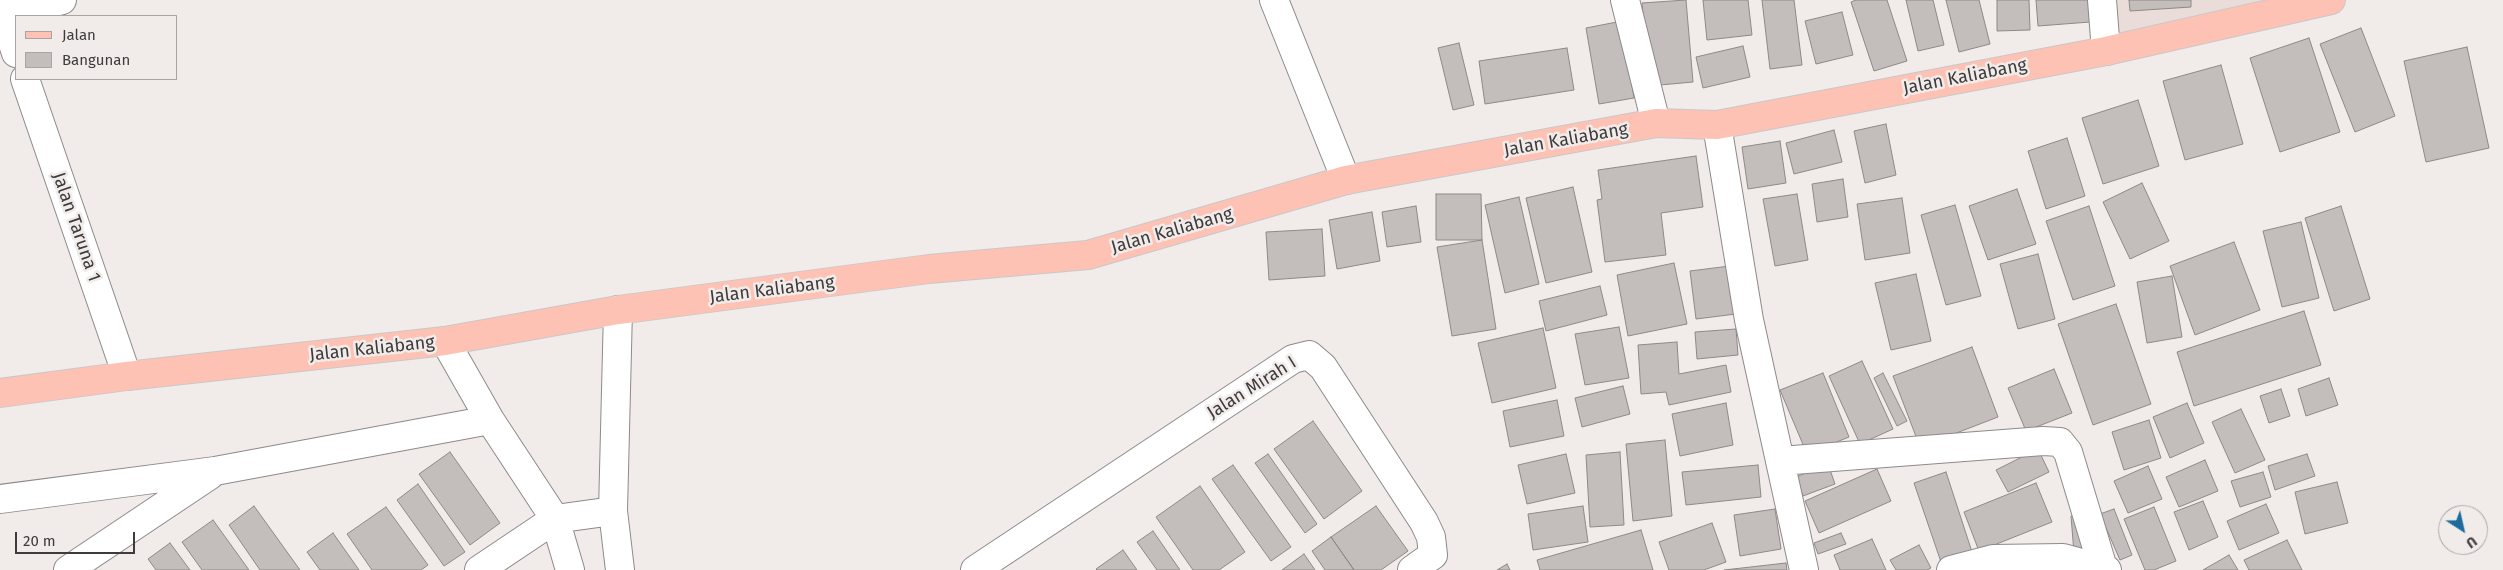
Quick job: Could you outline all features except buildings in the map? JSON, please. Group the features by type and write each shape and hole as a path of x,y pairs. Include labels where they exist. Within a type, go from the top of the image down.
{"main road":[{"name":"Jalan Kaliabang","path":"0,393 127,376 445,341 618,310 929,270 1088,255 1346,180 1656,123 1717,125 2106,50 2331,0"}],"street":[{"path":"15,50 2,11 62,0"},
{"path":"1274,0 1346,180"},
{"path":"1626,0 1656,123"},
{"path":"2102,0 2106,50"},
{"name":"Jalan Taruna 1","path":"25,80 127,376"},
{"path":"1717,125 1749,320 1804,570"},
{"path":"618,310 613,511 620,570"},
{"path":"445,341 490,420 555,519 570,570"},
{"name":"Jalan Mirah I","path":"975,570 1293,359 1310,355 1323,367 1428,530 1434,555 1412,570"},
{"path":"0,499 216,471 490,420"},
{"path":"1780,461 2043,440 2060,442 2068,452 2105,569"},
{"path":"68,570 216,471"},
{"path":"479,570 555,519 613,511"},
{"path":"1951,570 1993,559 2063,558 2105,569"}],"shaded area":[{"path":"2104,0 2331,0 2106,51"}]}
